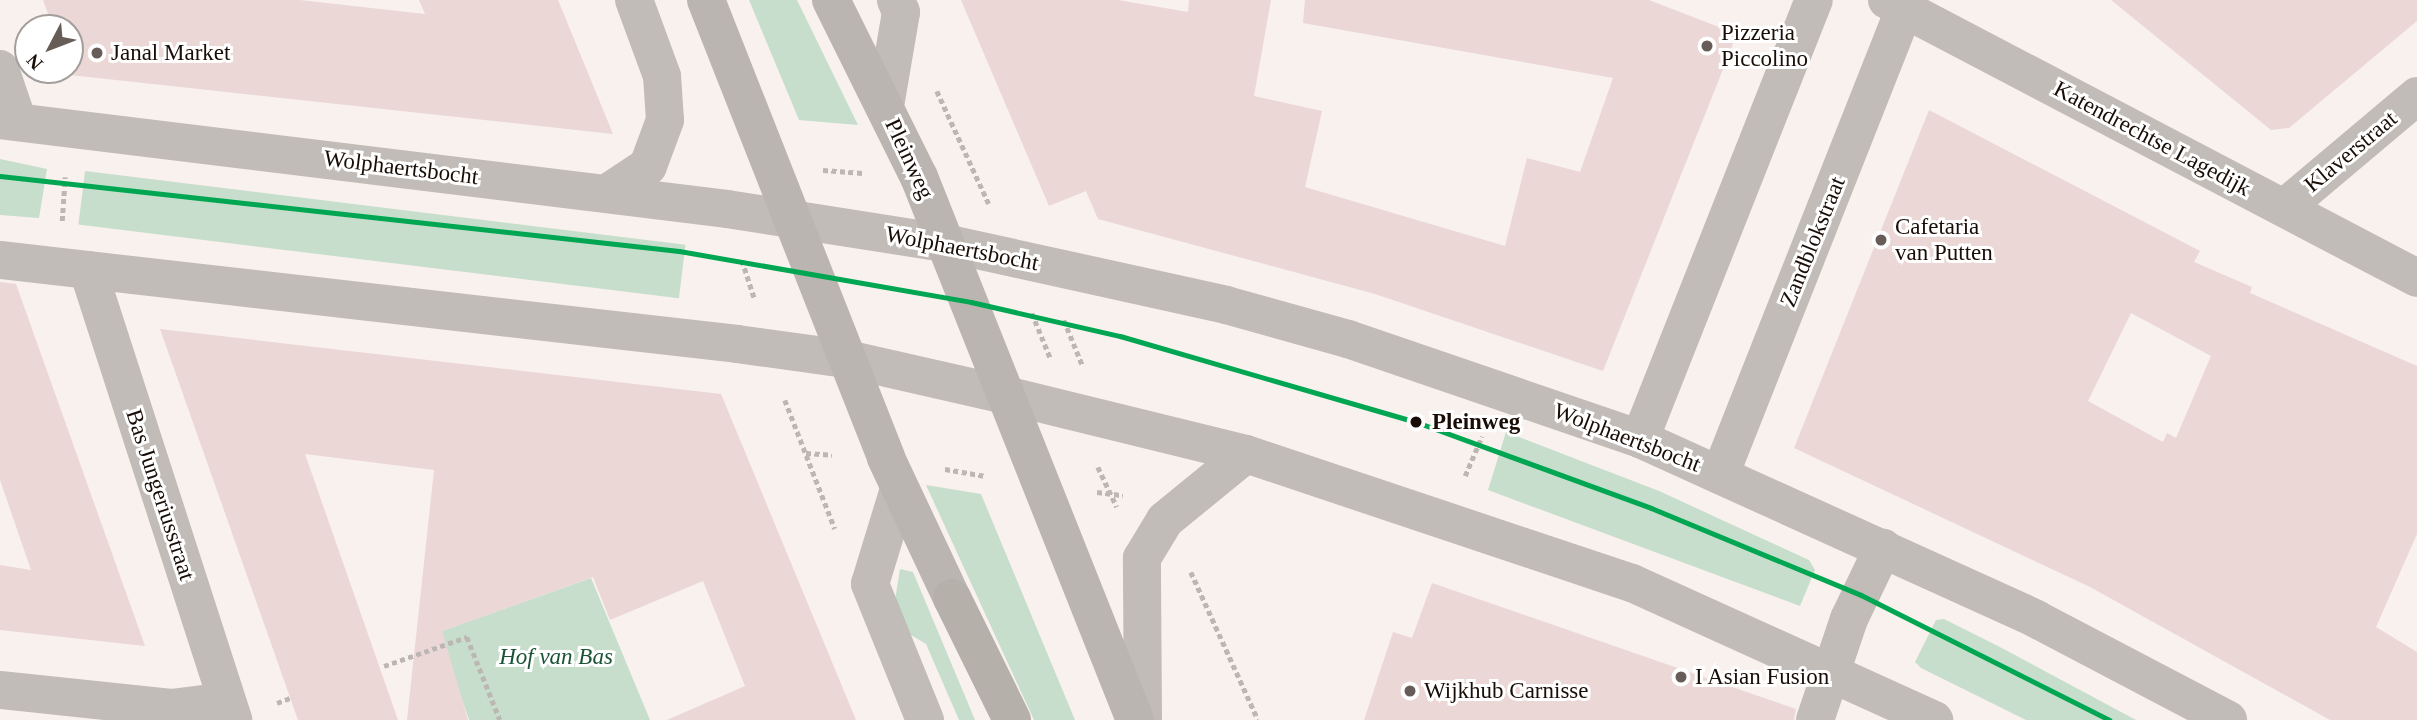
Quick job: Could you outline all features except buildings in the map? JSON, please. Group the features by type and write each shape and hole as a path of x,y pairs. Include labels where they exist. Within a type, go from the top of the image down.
{"highway":[{"path":"952,598 1012,720"}],"main road":[{"path":"706,0 892,474 952,598"},
{"name":"Pleinweg","path":"831,0 885,106 945,243 1135,720"}],"street":[{"path":"607,193 648,166 665,120 662,76 634,0"},
{"name":"Pleinweg","path":"885,106 901,12 896,0"},
{"path":"1640,439 1814,0"},
{"name":"Katendrechtse Lagedijk","path":"1901,3 2417,278"},
{"name":"Zandblokstraat","path":"1720,475 1901,3"},
{"path":"0,69 9,121"},
{"name":"Klaverstraat","path":"2284,208 2417,96"},
{"name":"Wolphaertsbocht","path":"9,121 607,193 794,220 945,243 1226,305 1499,389 1640,439 1883,548 2228,720"},
{"path":"0,260 846,359 1006,395 1246,454 1644,587 1832,670 1934,720"},
{"name":"Bas Jungeriusstraat","path":"73,268 230,711"},
{"path":"1143,720 1142,558 1165,520 1246,454"},
{"path":"892,474 870,583 925,720"},
{"path":"1815,720 1832,670 1883,548"},
{"path":"0,690 171,708 230,711"}],"path":[{"path":"934,85 992,209"},
{"path":"70,127 73,268"},
{"path":"1450,521 1499,389"},
{"path":"806,453 892,474 1129,496"},
{"path":"384,666 467,637 500,720"}],"green space":[{"path":"749,0 797,0 858,125 799,120"},
{"path":"0,159 47,169 39,218 0,215"},
{"path":"85,171 685,245 679,298 78,225"},
{"path":"1506,432 1659,491 1809,560 1815,570 1800,606 1488,490"},
{"path":"926,485 981,494 1075,720 1034,720"},
{"path":"900,569 913,572 975,720 959,720 926,644 906,632 895,600"},
{"name":"Hof van Bas","path":"591,578 650,720 469,720 439,632"},
{"path":"1944,619 2136,720 2026,720 1921,668 1915,662 1936,620"}],"transit line":[{"path":"0,176 679,251 971,302 1120,336 1419,423 1651,508 1861,595 2109,720"}],"place":[{"name":"Pizzeria Piccolino","path":"1707,46"},
{"name":"Janal Market","path":"97,53"},
{"name":"Cafetaria van Putten","path":"1881,240"},
{"name":"Pleinweg","path":"1416,422"},
{"name":"I Asian Fusion","path":"1681,677"},
{"name":"Wijkhub Carnisse","path":"1410,691"}]}
